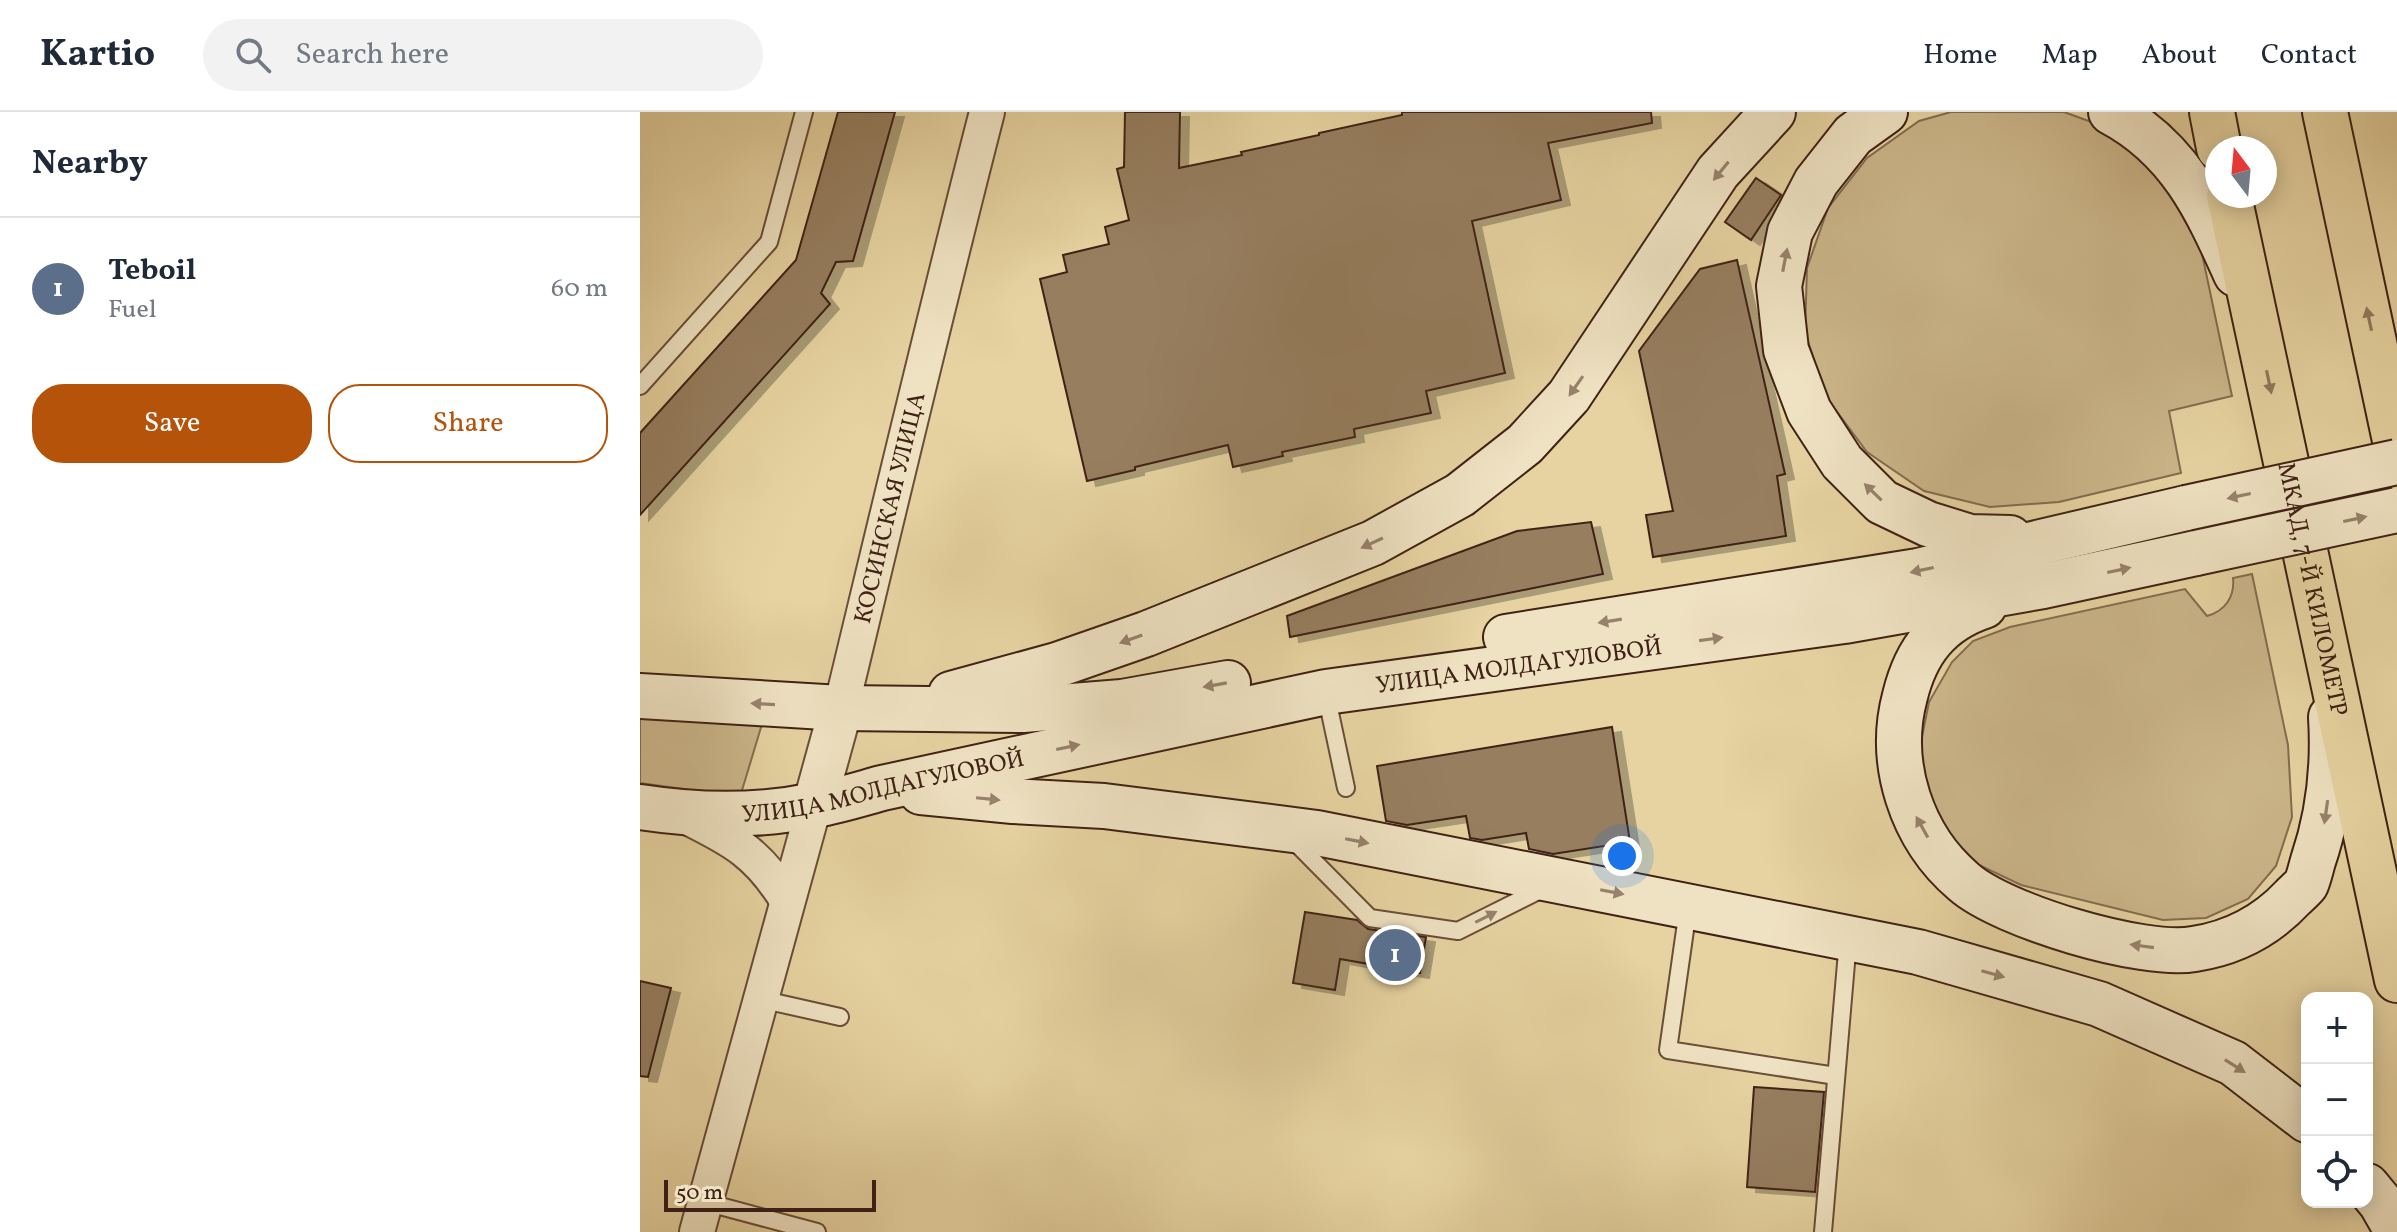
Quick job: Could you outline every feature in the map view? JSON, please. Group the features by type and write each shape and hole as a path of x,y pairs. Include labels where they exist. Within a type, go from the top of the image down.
{"highway":[{"path":"2212,112 2217,136"},
{"path":"2325,112 2397,450"},
{"name":"МКАД, 7-Й КИЛОМЕТР","path":"2232,208 2397,980"}],"main road":[{"path":"899,708 1057,665 1146,634 1373,543 1460,495 1525,444 1540,437 1718,172 1773,112"},
{"path":"1885,112 1853,135 1816,182 1790,232 1779,286 1786,350 1809,411 1842,462 1882,502 1928,524 1970,537 2052,538"},
{"path":"2111,112 2162,139 2210,216 2256,321"},
{"name":"УЛИЦА МОЛДАГУЛОВОЙ","path":"640,696 841,708 1023,710 1122,702 1918,571 2052,538 2397,462"},
{"name":"УЛИЦА МОЛДАГУЛОВОЙ","path":"660,810 742,815 814,806 882,788 1326,692 1844,621 2043,586 2397,510"},
{"path":"2043,586 1964,612 1931,638 1911,673 1899,718 1899,767 1911,807 1933,848 1965,883 2010,910 2082,934 2142,947 2191,950 2236,938 2275,916 2305,884 2322,834 2334,756 2327,651"},
{"path":"882,788 1104,806 1332,836 1918,952 2099,1004 2233,1063 2301,1115"},
{"path":"2373,1193 2397,1231"}],"street":[{"name":"КОСИНСКАЯ УЛИЦА","path":"701,1217 841,708 923,362 987,112"},
{"path":"660,810 725,835 769,873 787,900"}],"lane":[{"path":"640,386 769,242 804,112"},
{"path":"1326,692 1346,788"},
{"path":"1282,829 1370,918 1458,931 1558,881"},
{"path":"1689,907 1668,1050 1836,1076"},
{"path":"1823,1232 1848,938"},
{"path":"760,999 840,1017"},
{"path":"701,1217 818,1232"}],"shaded area":[{"path":"1951,112 2064,112 2108,128 2161,171 2197,230 2232,396 2169,411 2181,473 2059,502 1990,507 1924,491 1867,452 1826,397 1805,332 1807,268 1828,208 1867,158 1919,121"},
{"path":"2252,574 2288,745 2292,817 2276,866 2248,899 2206,918 2163,920 2021,885 1979,865 1947,833 1926,792 1920,747 1929,702 1952,662 1973,641 2010,627 2185,589 2207,616 2219,611 2228,602 2233,578"},
{"path":"640,717 762,724 740,797 640,783"}],"building":[{"path":"838,112 895,112 853,261 836,262 821,293 830,304 640,515 640,433 796,260"},
{"path":"1125,112 1180,112 1179,168 1402,115 1402,112 1651,112 1652,123 1548,143 1561,200 1472,221 1505,373 1426,391 1431,413 1354,429 1355,437 1282,452 1283,456 1233,467 1228,445 1087,481 1040,279 1067,272 1063,255 1109,244 1105,227 1129,220 1117,169 1124,167"},
{"path":"1756,178 1781,195 1751,240 1725,222"},
{"path":"1737,260 1785,474 1777,476 1786,536 1653,557 1646,515 1673,511 1639,351 1700,269"},
{"path":"1591,522 1603,574 1290,637 1287,616 1517,531"},
{"path":"1612,727 1630,842 1553,854 1529,849 1526,833 1482,840 1470,838 1466,816 1407,825 1386,821 1377,766"},
{"path":"1305,912 1357,920 1368,929 1426,937 1420,973 1340,959 1335,990 1293,983"},
{"path":"640,981 671,988 648,1077 640,1076"},
{"path":"1754,1087 1824,1092 1815,1192 1747,1187"}],"place":[{"name":"Teboil","path":"1395,955"}]}
